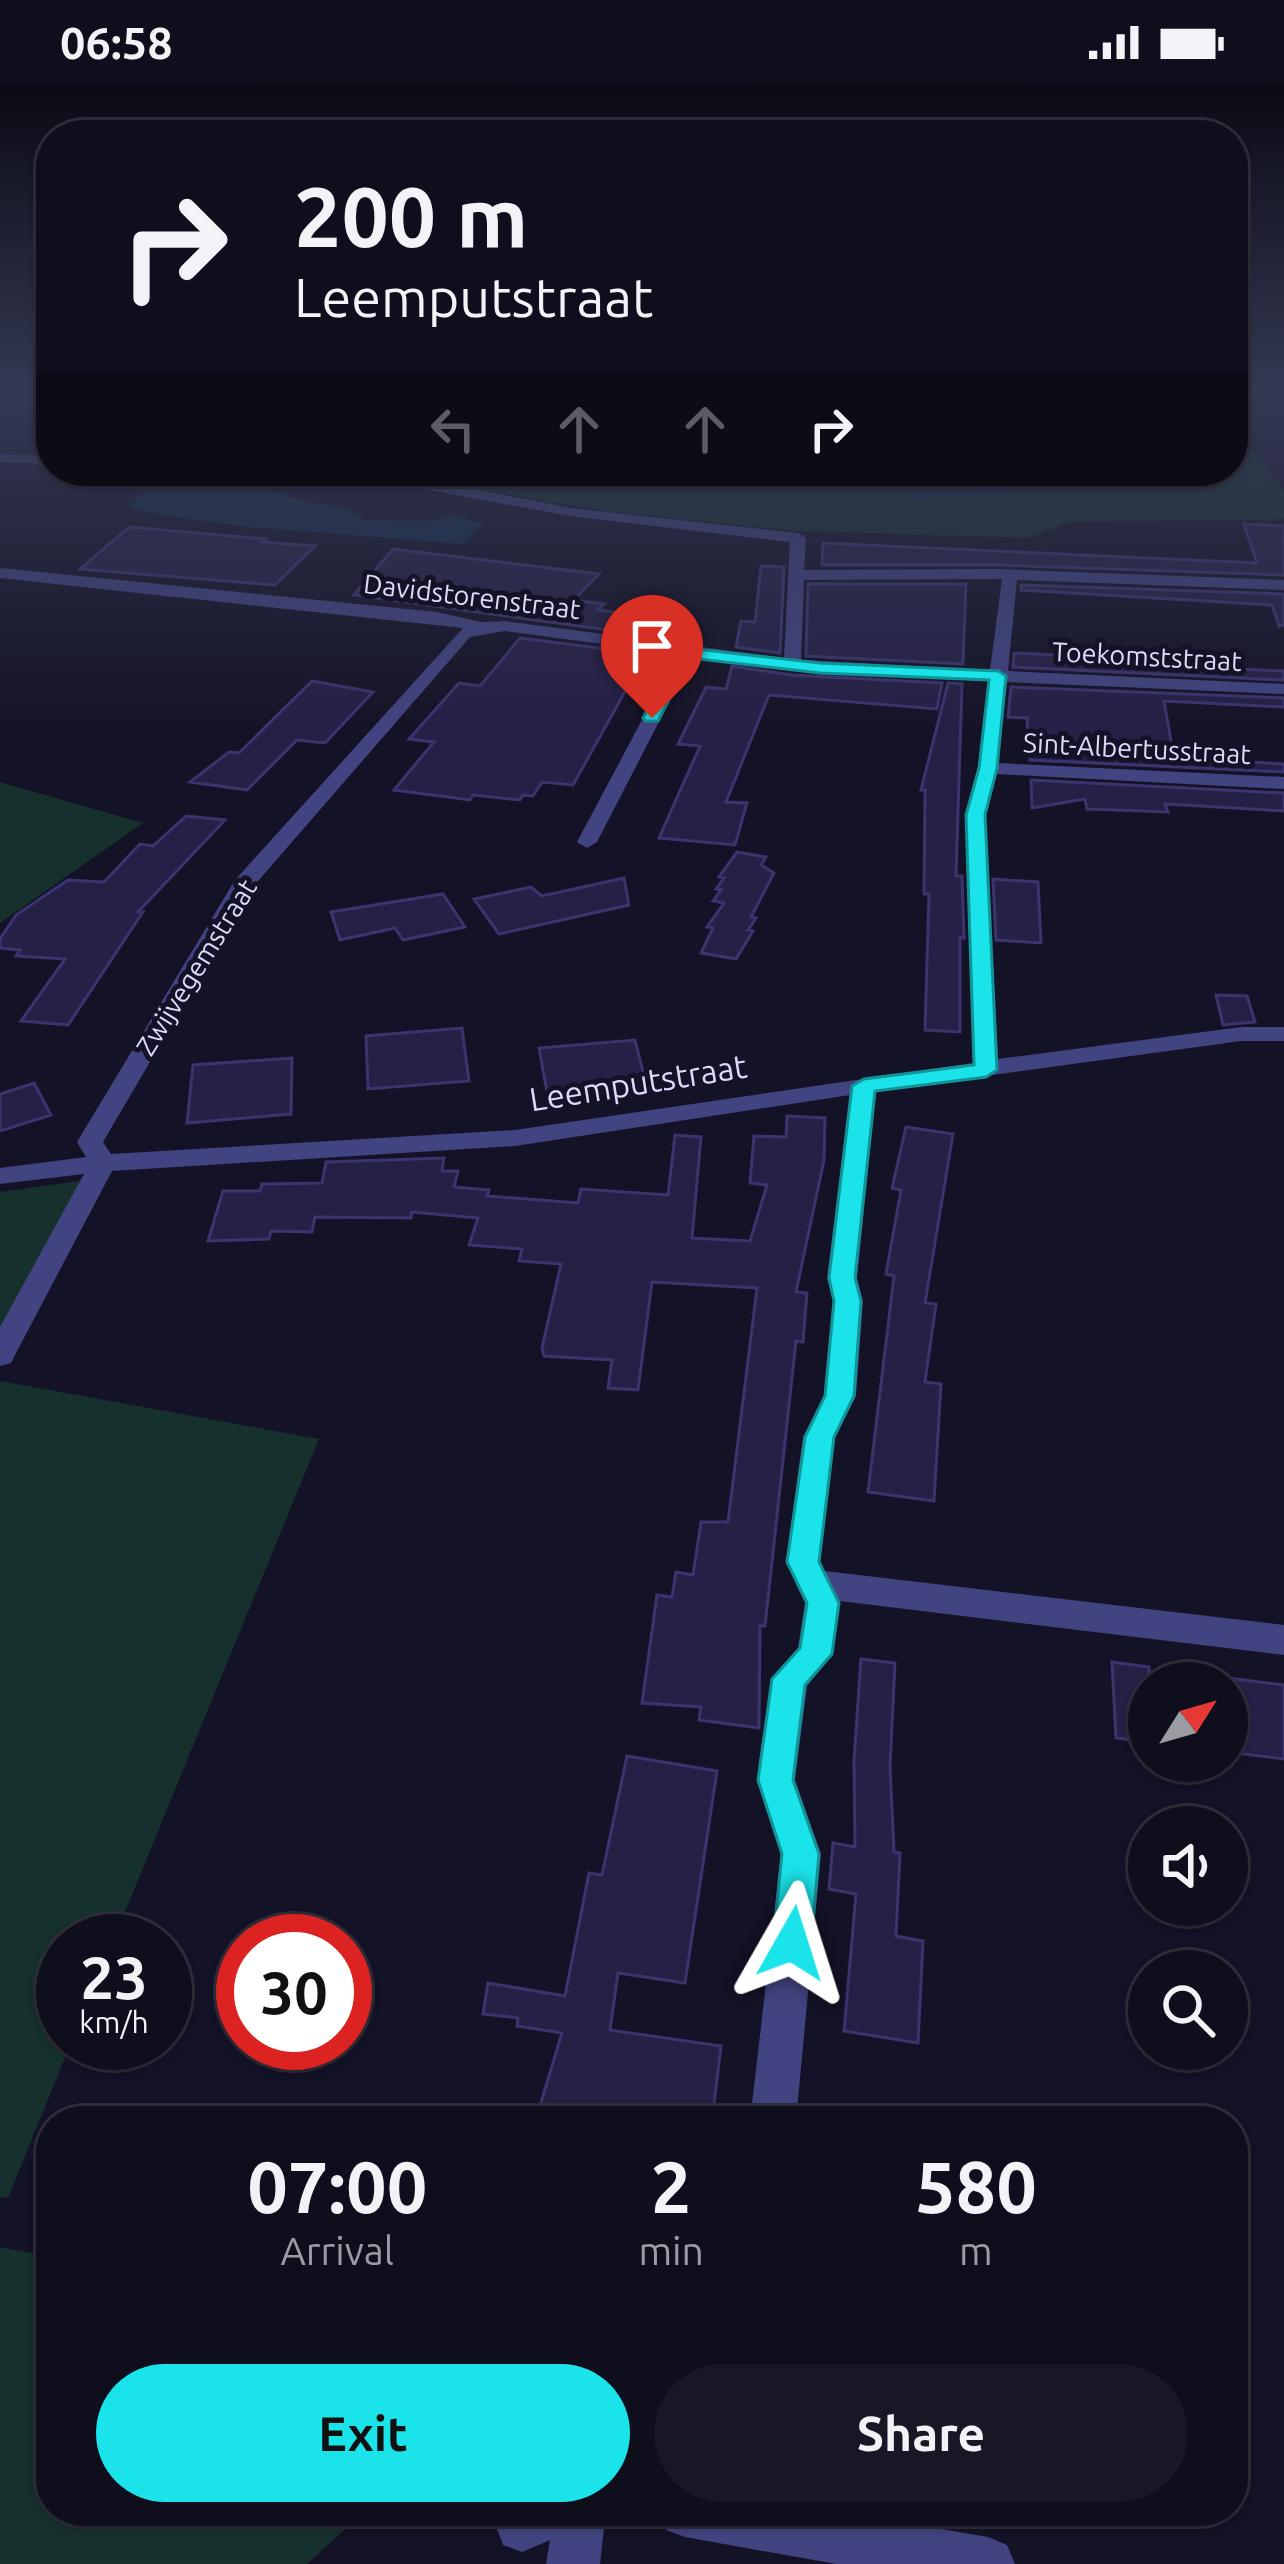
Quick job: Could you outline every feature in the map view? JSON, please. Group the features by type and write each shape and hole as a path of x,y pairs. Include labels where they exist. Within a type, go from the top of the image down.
{"street":[{"path":"523,503 798,538 792,666"},
{"name":"Davidstorenstraat","path":"0,573 437,617 481,627 505,626 792,666"},
{"path":"798,574 1010,574 1284,585"},
{"path":"986,1070 975,815 988,768 1010,574"},
{"name":"Zwijvegemstraat","path":"0,1355 103,1163 90,1142 243,885 464,633 481,627"},
{"path":"587,842 686,653"},
{"name":"Toekomststraat","path":"792,666 1284,689"},
{"name":"Sint-Albertusstraat","path":"988,768 1284,782"},
{"name":"Leemputstraat","path":"0,1176 103,1163 515,1138 1241,1034 1284,1034"},
{"path":"775,2106 801,1854 776,1780 789,1679 815,1654 823,1603 803,1562 819,1437 840,1396 848,1301 842,1278 864,1086"},
{"path":"814,1584 1284,1640"},
{"path":"573,2564 578,2526"},
{"path":"771,2526 988,2564"}],"green space":[{"path":"557,503 1284,503 1284,519 1069,522 1028,538 796,531"},
{"path":"0,782 143,823 0,923"},
{"path":"101,1178 0,1355 0,1192"},
{"path":"0,1381 319,1439 124,1914 36,1914 36,2070 60,2070 45,2106 36,2106 36,2129 8,2198 0,2197"},
{"path":"0,2247 36,2254 36,2526 349,2526 307,2564 0,2564"}],"water":[{"path":"310,503 348,509 366,520 432,521 452,514 482,524 463,544 247,527 148,513 130,505"}],"building":[{"path":"1244,524 1284,526 1284,575 997,565 822,565 823,543 1257,563"},
{"path":"129,527 315,546 275,585 80,569"},
{"path":"393,549 599,574 574,600 604,604 598,610 646,616 652,636 354,595"},
{"path":"761,566 784,567 780,653 736,647 741,621 755,622"},
{"path":"808,584 966,584 963,664 806,656"},
{"path":"1021,585 1284,594 1284,625 1279,626 1272,605 1021,590"},
{"path":"520,638 646,654 573,785 542,782 533,796 523,795 520,800 473,795 470,800 394,790 434,742 409,739 459,683 480,686"},
{"path":"1014,653 1055,655 1057,661 1284,671 1284,680 1013,667"},
{"path":"732,666 791,675 942,683 937,709 769,695 726,802 747,803 735,845 659,838 700,746 678,744 706,687 726,689"},
{"path":"312,681 373,692 325,743 297,740 247,790 190,782 229,752 239,753"},
{"path":"948,683 962,684 956,876 962,876 964,938 960,937 960,1032 925,1030 929,894 924,894 925,790 921,790"},
{"path":"1011,687 1284,698 1284,707 1164,701 1174,758 1284,764 1284,772 1030,760 1027,718 1008,717"},
{"path":"1031,780 1284,793 1284,811 1165,804 1168,812 1087,809 1085,799 1032,808"},
{"path":"186,816 225,820 138,912 143,912 68,1025 21,1021 65,959 16,956 20,950 0,948 0,939 16,915 68,880 104,882 140,844 153,846"},
{"path":"737,852 766,857 761,865 774,873 751,917 756,918 748,930 753,931 736,959 701,953 713,928 707,927 724,903 713,901 724,878 719,877"},
{"path":"624,878 629,905 499,934 474,899 531,887 542,896"},
{"path":"993,879 1038,882 1041,943 996,940"},
{"path":"443,894 465,927 403,940 395,928 340,940 331,912"},
{"path":"1216,995 1247,996 1255,1022 1223,1025"},
{"path":"462,1028 469,1081 368,1089 366,1036"},
{"path":"635,1040 649,1095 549,1103 539,1048"},
{"path":"292,1058 291,1114 187,1123 193,1065"},
{"path":"34,1083 51,1115 0,1131 0,1094"},
{"path":"787,1116 825,1118 824,1160 796,1292 807,1293 803,1342 796,1341 765,1626 760,1626 759,1728 699,1720 701,1707 642,1703 657,1595 672,1597 676,1572 693,1575 701,1522 728,1522 757,1288 652,1282 638,1390 608,1388 612,1360 544,1356 561,1264 519,1261 522,1249 469,1245 478,1218 412,1212 411,1218 315,1217 312,1232 271,1231 269,1239 208,1241 223,1191 260,1191 262,1184 322,1183 326,1162 444,1158 442,1171 458,1171 454,1187 489,1190 487,1196 578,1203 581,1189 668,1195 675,1135 701,1137 692,1238 750,1241 767,1185 750,1183 754,1136 786,1137"},
{"path":"906,1127 953,1134 925,1303 936,1304 925,1382 941,1384 934,1501 868,1492 894,1276 886,1274 901,1190 892,1188"},
{"path":"861,1659 895,1663 890,1766 894,1852 900,1853 896,1936 923,1941 918,2043 844,2031 856,1894 829,1889 833,1843 855,1847 854,1760"},
{"path":"1112,1662 1128,1664 1128,1739 1116,1738"},
{"path":"1248,1681 1284,1685 1284,1759 1248,1755"},
{"path":"627,1756 717,1771 685,1983 618,1973 610,2030 721,2046 714,2106 540,2106 562,2033 517,2026 518,2018 483,2014 488,1983 565,1996 589,1873 602,1875"}],"route":[{"path":"652,718 686,653 820,668 998,676 988,768 975,815 986,1070 864,1086 842,1278 848,1301 840,1396 819,1437 803,1562 823,1603 815,1654 789,1679 776,1780 801,1854 792,1943"}]}
